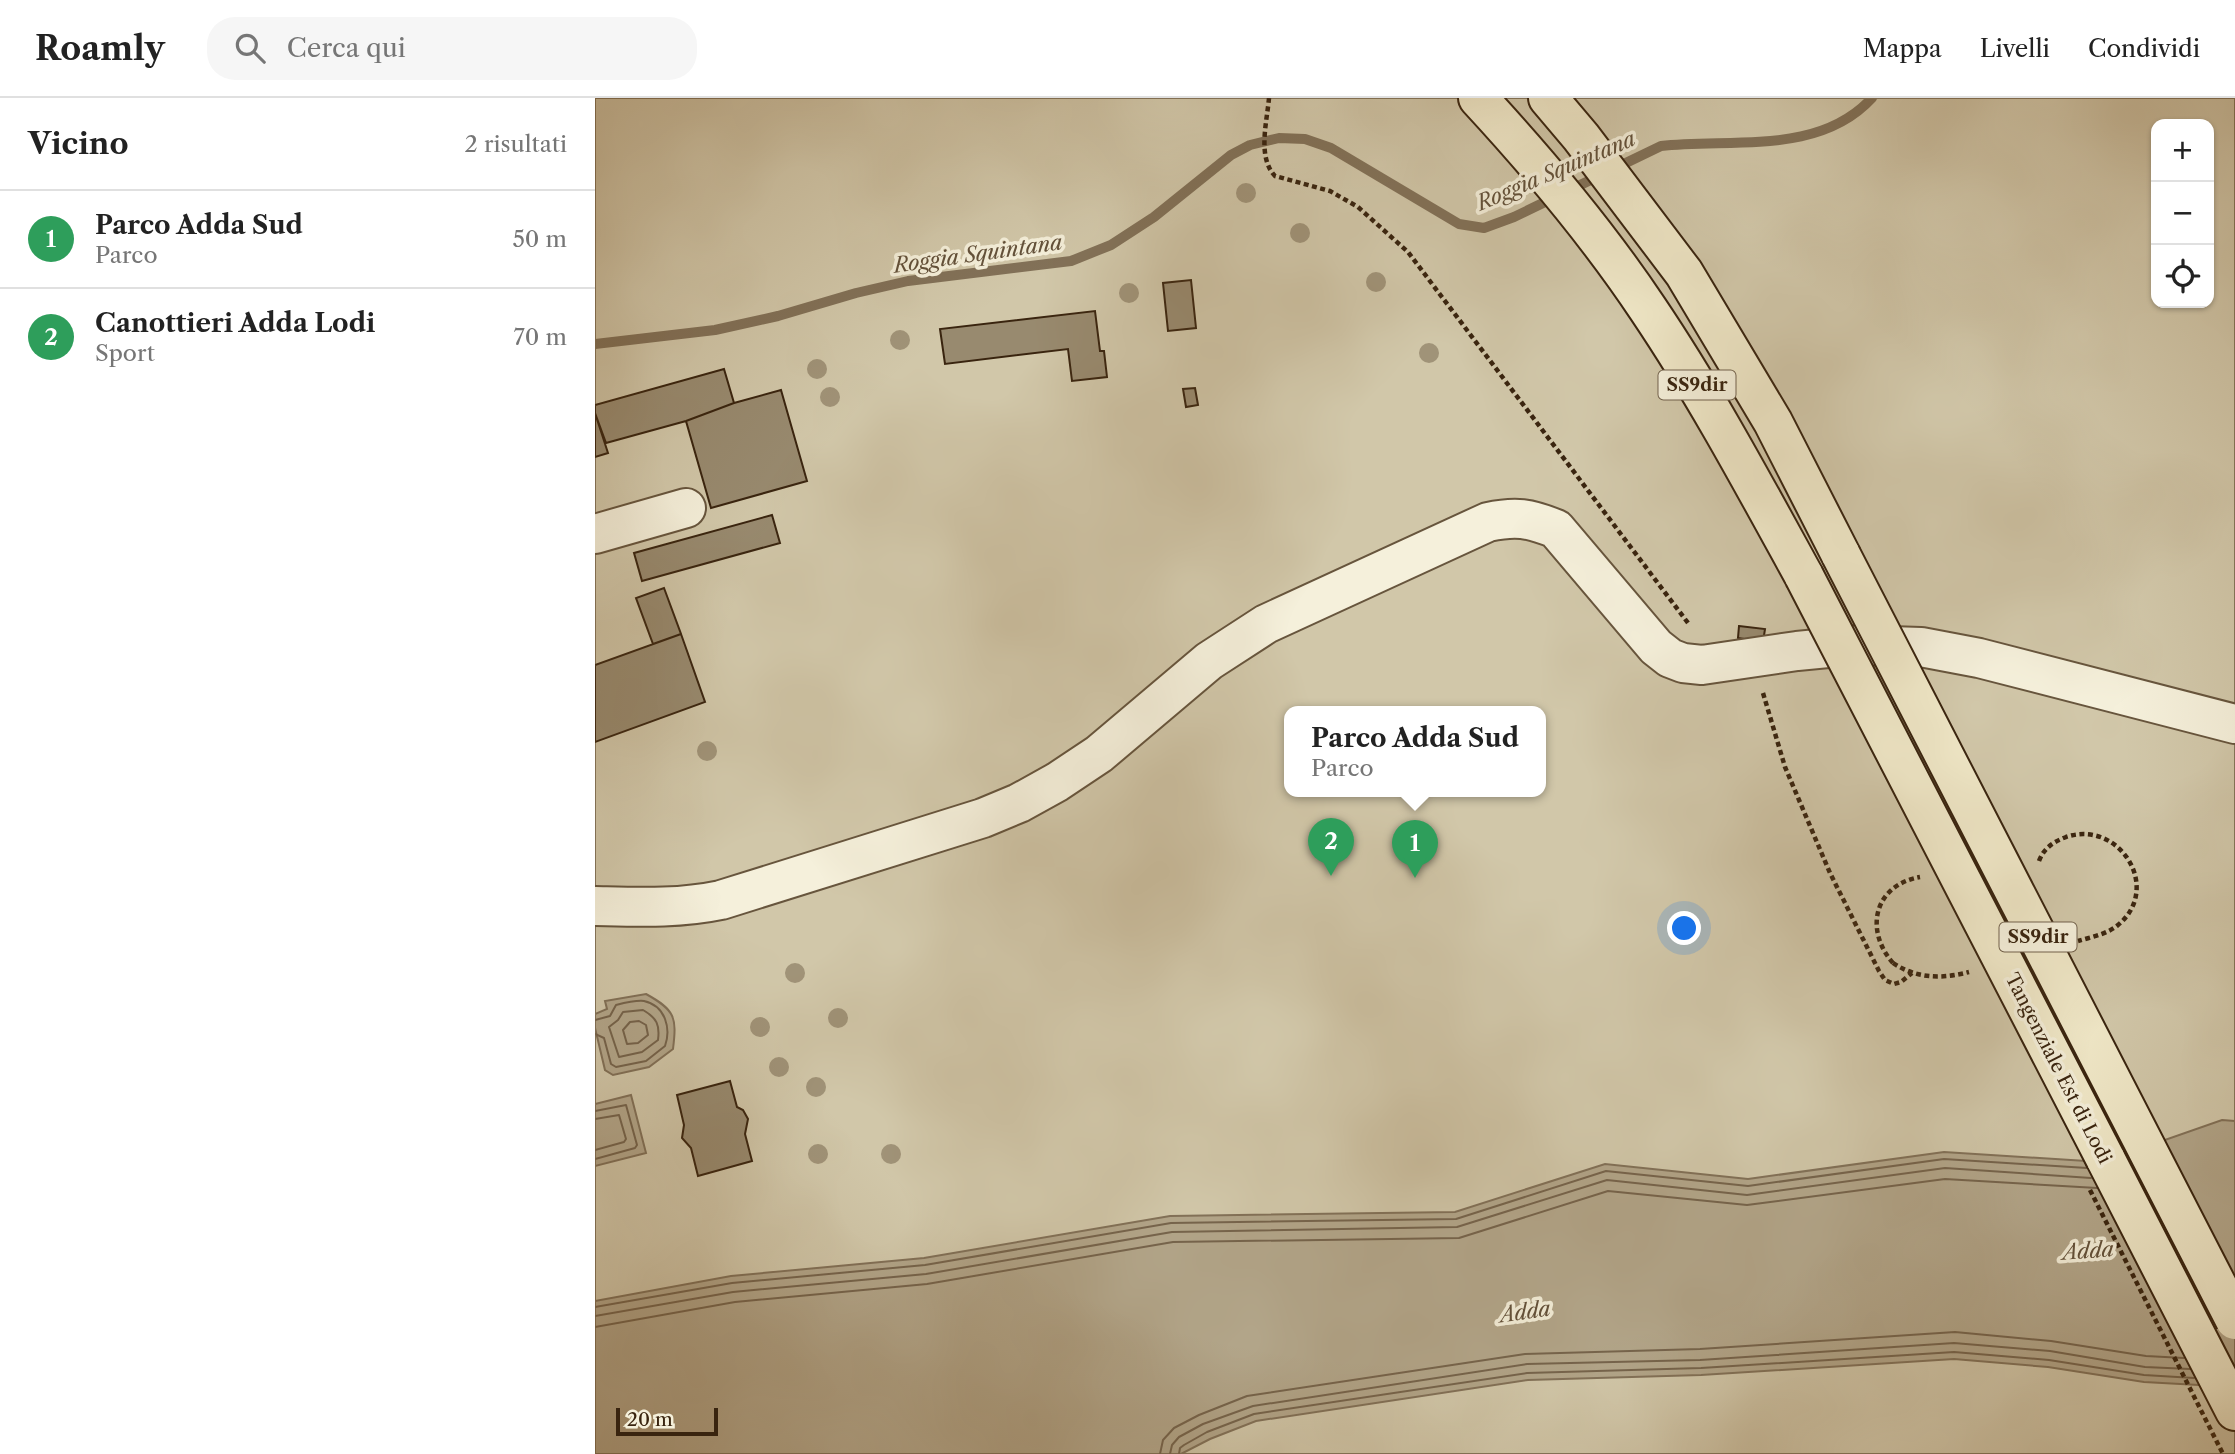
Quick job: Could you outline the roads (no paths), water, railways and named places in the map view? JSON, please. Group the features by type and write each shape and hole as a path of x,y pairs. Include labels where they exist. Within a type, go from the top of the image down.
{"highway":[{"name":"Tangenziale Est di Lodi","path":"1478,98 1562,195 1648,308 1699,388 1804,576 2235,1411"},
{"name":"SS9dir","path":"1548,98 1684,273 1773,422 2235,1320"}],"street":[{"path":"595,534 687,508"},
{"path":"595,906 665,908 694,906 720,900 983,818 1019,803 1100,754 1209,661 1266,624 1488,522 1514,517 1534,520 1556,528 1656,647 1669,658 1683,663 1702,665 1859,645 1921,647 1979,658 2235,724"}],"water":[{"path":"646,994 663,1005 672,1016 675,1029 673,1049 649,1067 613,1075 605,1070 595,1028 595,1014 607,1009 605,1001"},
{"path":"631,1095 646,1153 595,1166 595,1104"},
{"name":"Adda","path":"2222,1120 2235,1121 2235,1387 2144,1382 2048,1367 1954,1359 1701,1375 1528,1380 1256,1421 1181,1454 595,1454 595,1301 731,1276 924,1258 1170,1216 1455,1212 1605,1164 1748,1179 1944,1152 2102,1162"}],"waterway":[{"name":"Roggia Squintana","path":"595,344 715,330 908,281 1071,261 1111,245 1154,217 1231,155 1250,145 1279,138 1305,139 1331,148 1459,224 1484,228 1514,217 1661,146 1745,143 1800,137 1827,129 1851,116 1872,98"}],"place":[{"name":"Canottieri Adda Lodi","path":"1331,876"},
{"name":"Parco Adda Sud","path":"1415,878"}]}
